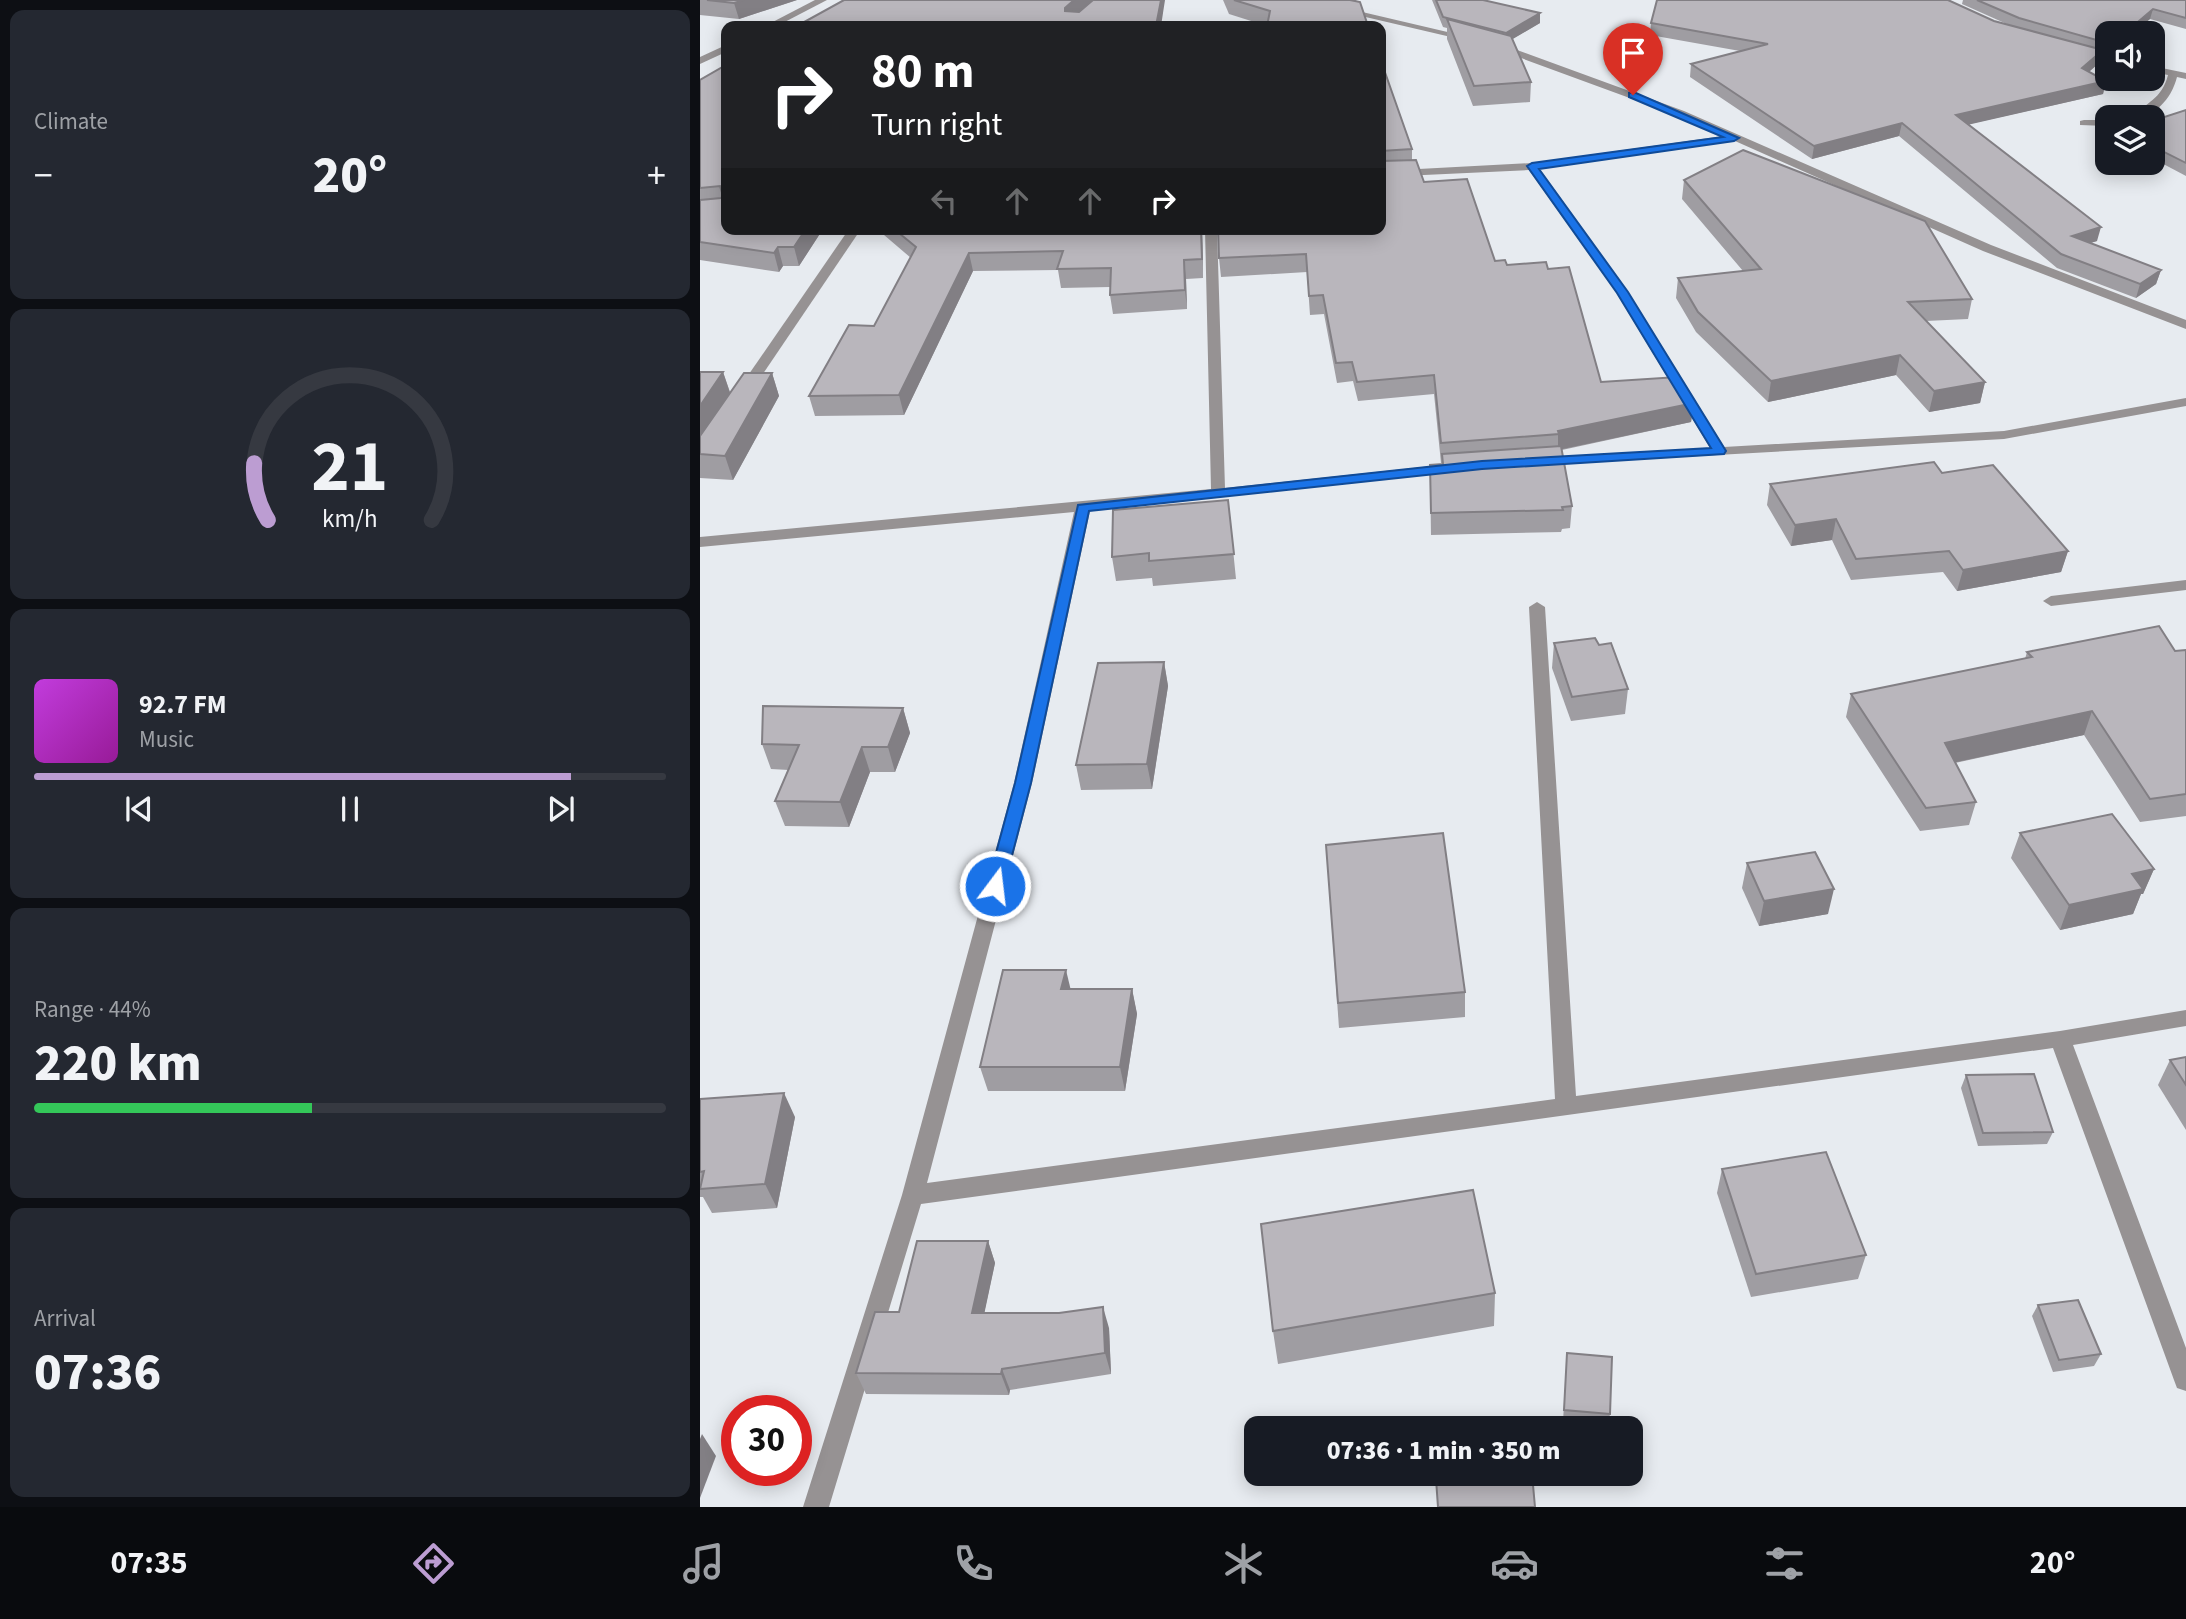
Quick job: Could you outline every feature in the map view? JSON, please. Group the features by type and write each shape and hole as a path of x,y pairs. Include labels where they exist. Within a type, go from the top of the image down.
{"street":[{"path":"780,21 822,0"},
{"path":"1298,0 1474,40"},
{"path":"1488,43 1621,90 1987,248 2186,325"},
{"path":"703,58 721,50"},
{"path":"2165,72 2186,76"},
{"path":"2154,105 2164,98 2172,85 2174,74"},
{"path":"2084,123 2095,123"},
{"path":"1386,174 1532,166 1734,138"},
{"path":"1532,166 1622,292 1719,451"},
{"path":"739,400 851,235"},
{"path":"1211,235 1218,494"},
{"path":"1524,463 2004,435 2186,402"},
{"path":"700,542 1083,508 1468,467"},
{"path":"816,1507 913,1195 1023,783 1083,508"},
{"path":"2051,601 2186,585"},
{"path":"1537,607 1566,1106"},
{"path":"913,1195 2060,1039 2186,1018"},
{"path":"2060,1039 2186,1380"}],"building":[{"path":"707,0 744,0 734,3"},
{"path":"844,0 1074,0 1065,11 1079,12 1093,0 1161,0 1157,21 806,21"},
{"path":"1234,0 1350,0 1360,2 1366,21 1268,21 1270,11"},
{"path":"1436,0 1483,0 1540,13 1506,33 1443,17"},
{"path":"1657,0 1948,0 1994,21 2095,48 2095,57 2082,68 2095,75 2095,83 1956,115 2101,227 2072,236 2161,270 2140,284 2061,254 1902,123 1814,146 1691,64 1768,44 1651,23"},
{"path":"1977,0 2186,0 2186,18 2153,9 2139,21 2095,21 2095,40 2019,18"},
{"path":"1447,19 1511,36 1531,82 1474,86"},
{"path":"721,68 721,189 720,186 700,188 700,80"},
{"path":"1386,75 1412,149 1386,151"},
{"path":"2186,110 2186,163 2165,152 2165,117"},
{"path":"1743,150 1925,221 1972,299 1908,302 1985,382 1934,391 1900,355 1771,381 1698,312 1678,278 1761,269 1684,180"},
{"path":"1416,160 1424,182 1467,179 1495,261 1505,260 1507,265 1546,262 1548,269 1569,267 1601,382 1678,377 1694,403 1558,431 1559,434 1441,443 1434,375 1357,382 1352,362 1336,363 1323,295 1309,296 1306,254 1219,258 1218,235 1386,235 1386,161"},
{"path":"721,198 721,235 802,235 794,247 778,247 774,253 700,242 700,200"},
{"path":"901,235 1201,235 1202,259 1184,260 1185,290 1110,295 1111,268 1057,269 1063,251 969,253 899,395 809,396 849,325 874,326 916,247"},
{"path":"700,372 723,372 700,406"},
{"path":"744,373 772,373 725,456 700,454 700,436"},
{"path":"1561,446 1572,506 1562,507 1563,510 1431,513 1430,465 1443,464 1442,454"},
{"path":"1934,462 1942,473 1993,465 2068,551 1963,570 1949,551 1856,559 1836,519 1795,525 1770,484"},
{"path":"1228,500 1234,554 1149,561 1149,553 1112,557 1113,510"},
{"path":"2159,626 2175,651 2186,650 2186,794 2150,799 2092,711 1945,743 1976,802 1926,808 1851,694 2032,657 2027,652"},
{"path":"1595,638 1599,645 1611,643 1628,689 1572,697 1554,643"},
{"path":"1164,662 1147,764 1076,765 1098,663"},
{"path":"763,706 903,708 888,747 862,747 840,802 775,801 799,745 762,744"},
{"path":"2112,814 2154,869 2132,874 2143,889 2069,905 2020,833"},
{"path":"1443,833 1465,992 1338,1003 1326,845"},
{"path":"1815,852 1834,889 1764,901 1747,863"},
{"path":"1003,970 1066,970 1061,989 1132,989 1120,1067 980,1067"},
{"path":"2186,1057 2186,1085 2170,1060"},
{"path":"2034,1074 2053,1132 1983,1133 1966,1075"},
{"path":"784,1093 765,1184 700,1189 704,1171 700,1172 700,1099"},
{"path":"1826,1152 1866,1255 1756,1274 1722,1169"},
{"path":"1473,1190 1495,1293 1273,1331 1261,1224"},
{"path":"917,1241 988,1241 972,1313 1059,1313 1103,1307 1105,1353 1002,1369 1001,1374 856,1373 875,1312 899,1312"},
{"path":"2078,1300 2101,1354 2059,1360 2038,1305"},
{"path":"1567,1353 1612,1357 1610,1414 1564,1410"},
{"path":"1436,1486 1533,1486 1535,1507 1438,1507"}],"route":[{"path":"995,886 1023,783 1083,508 1482,465 1719,451 1622,292 1532,166 1734,138 1633,95"}]}
